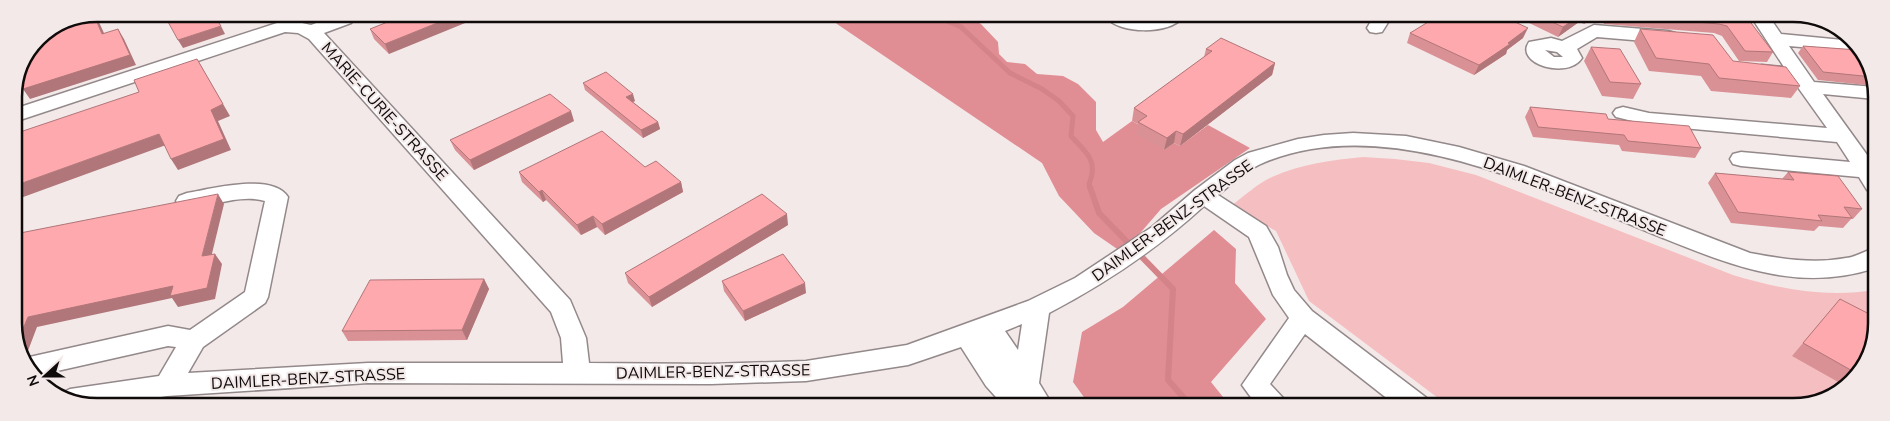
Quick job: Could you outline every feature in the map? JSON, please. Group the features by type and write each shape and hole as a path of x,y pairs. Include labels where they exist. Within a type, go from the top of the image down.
{"street":[{"path":"310,32 337,22"},
{"path":"1128,22 1136,25 1154,27 1168,22"},
{"path":"1528,30 1552,54 1594,31 1600,22"},
{"path":"1635,22 1642,34"},
{"path":"1764,22 1868,173"},
{"name":"MARIE-CURIE-STRASSE","path":"23,113 283,27 294,26 310,32 326,46 561,307 575,338 578,353 576,372"},
{"path":"1594,31 1686,39"},
{"path":"1775,39 1847,47"},
{"path":"1741,69 1867,92"},
{"path":"1623,112 1648,119 1844,136"},
{"name":"DAIMLER-BENZ-STRASSE","path":"97,398 167,386 368,373 576,372 711,374 806,371 908,355 1037,308 1084,284 1123,260 1160,233 1203,195 1256,158 1298,146 1353,140 1406,143 1452,152 1516,171 1700,244 1747,260 1785,268 1820,270 1846,267 1868,261"},
{"path":"1741,160 1868,178"},
{"path":"167,386 194,340 256,297 277,197 268,192 228,192 170,204"},
{"path":"1203,195 1258,232 1285,295 1303,318 1406,398"},
{"path":"978,331 995,379 1024,395 1037,308"},
{"path":"1266,398 1255,385 1303,318"},
{"path":"36,366 168,336 194,340"}],"shaded area":[{"path":"835,22 977,22 998,42 999,54 1007,62 1025,64 1037,74 1063,76 1078,84 1096,102 1096,130 1103,142 1132,121 1145,128 1164,150 1174,143 1180,146 1208,125 1250,148 1161,209 1123,253 1094,233 1059,196 1042,163"},
{"path":"1363,157 1429,163 1476,175 1733,275 1803,291 1838,293 1868,291 1868,323 1864,347 1852,369 1842,380 1821,393 1797,398 1438,398 1309,301 1276,231 1231,206 1251,190 1272,177 1317,163"},
{"path":"1214,230 1236,249 1235,283 1266,319 1211,382 1224,398 1085,398 1073,382 1082,332 1123,307"}],"building":[{"path":"97,22 102,34 118,29 130,55 24,89 28,69 35,56 56,35 69,28"},
{"path":"168,22 218,22 221,26 178,40"},
{"path":"388,22 440,22 385,44 370,29"},
{"path":"1428,22 1515,22 1528,28 1508,43 1510,44 1479,65 1410,33"},
{"path":"1552,22 1570,22 1563,27"},
{"path":"1696,22 1750,22 1773,52 1745,51 1727,26"},
{"path":"1640,29 1713,35 1733,61 1786,67 1800,86 1719,78 1709,64 1656,58"},
{"path":"1221,38 1275,63 1183,134 1176,131 1167,138 1138,122 1147,116 1134,108 1212,51 1206,49"},
{"path":"1803,46 1849,49 1860,64 1864,76 1823,72"},
{"path":"1591,47 1620,49 1641,84 1610,82"},
{"path":"197,59 223,104 211,110 224,139 171,159 159,134 23,183 23,131 139,92 134,80"},
{"path":"606,72 633,94 626,97 658,122 641,130 583,83"},
{"path":"550,94 571,111 470,160 450,140"},
{"path":"1530,107 1606,114 1608,119 1689,126 1701,148 1628,141 1624,135 1538,127"},
{"path":"602,131 645,167 656,161 681,182 602,224 593,216 577,225 542,190 539,192 519,172"},
{"path":"1788,172 1838,176 1862,209 1844,207 1852,218 1818,215 1822,221 1738,212 1715,173 1794,180"},
{"path":"218,194 202,256 215,254 207,288 170,296 173,286 28,317 23,329 22,233"},
{"path":"762,194 787,214 649,297 625,273"},
{"path":"783,254 805,283 743,311 722,281"},
{"path":"484,279 462,330 342,331 370,280"},
{"path":"1840,299 1868,313 1864,347 1851,370 1803,343"}],"waterway":[{"path":"950,22 961,27 1010,73 1042,89 1059,101 1073,116 1071,136 1086,152 1092,163 1090,188"},
{"path":"1090,187 1099,213 1173,289 1168,380 1184,398"}]}
